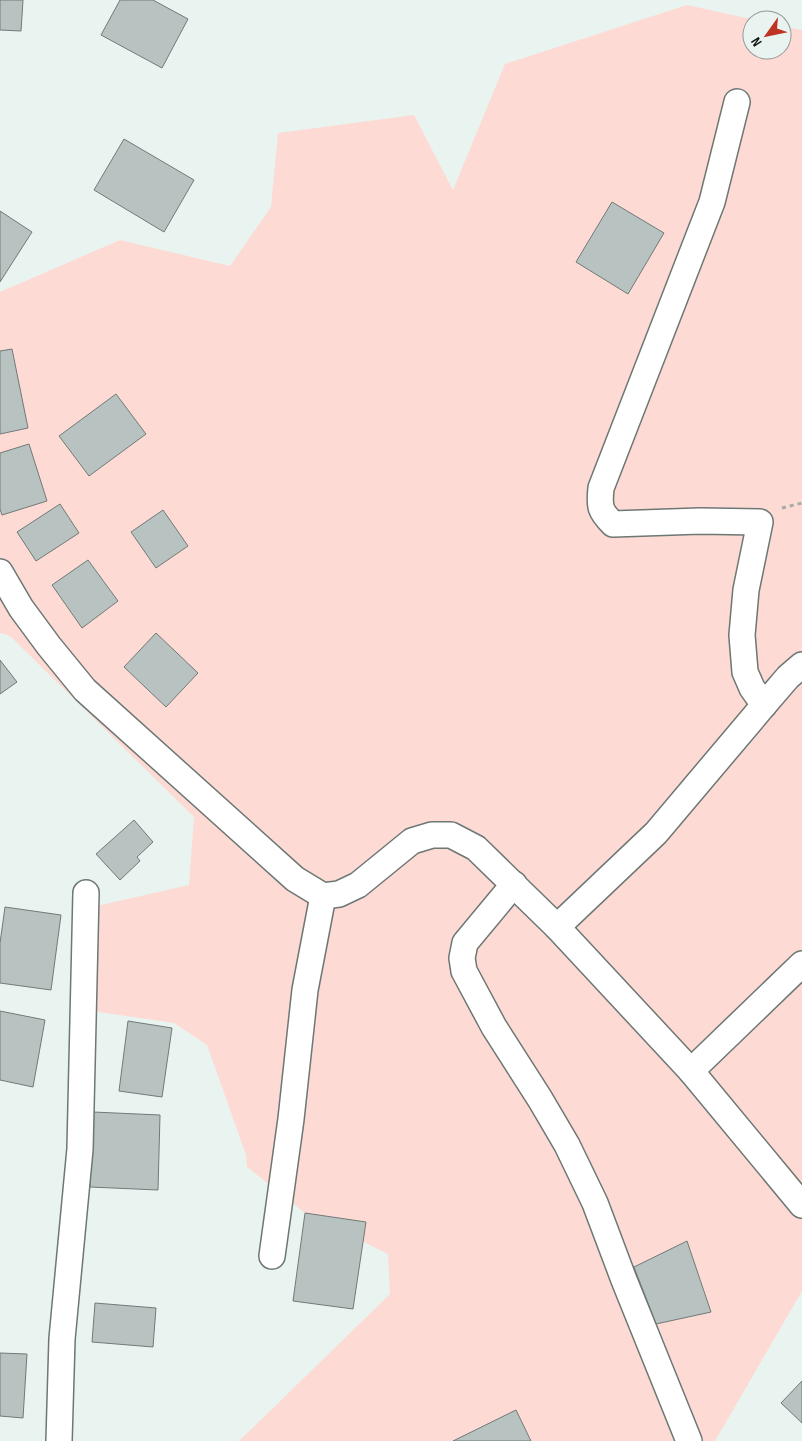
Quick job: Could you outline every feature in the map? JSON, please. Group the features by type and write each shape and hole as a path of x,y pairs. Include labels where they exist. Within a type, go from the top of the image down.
{"street":[{"path":"737,102 712,202 601,488 600,502 603,514 613,524 700,520 760,522 746,590 742,634 745,672 752,688 764,704"},
{"path":"0,572 21,608 85,690 295,879 322,896 339,894 358,885 412,841 432,835 451,835 476,848 557,927 691,1071 802,1205"},
{"path":"557,927 656,833 764,704 788,677 802,665"},
{"path":"514,884 465,943 462,958 464,971 494,1027 540,1099 567,1146 595,1203 689,1441"},
{"path":"58,1441 62,1339 80,1150 86,893"},
{"path":"272,1256 292,1119 305,990 322,896"},
{"path":"691,1071 802,964"}],"shaded area":[{"path":"687,5 742,17 742,60 792,60 792,28 802,30 802,1291 715,1441 239,1441 390,1294 388,1254 305,1213 247,1167 246,1155 207,1045 174,1023 92,1011 92,907 189,885 194,817 10,636 0,633 0,292 120,240 230,266 271,207 278,133 414,115 453,190 505,64"}],"building":[{"path":"0,0 23,0 21,31 0,30"},
{"path":"120,0 153,0 188,19 162,68 101,35"},
{"path":"124,139 194,180 164,232 94,190"},
{"path":"612,202 664,233 628,294 576,262"},
{"path":"0,211 32,232 0,282"},
{"path":"12,349 28,428 0,434 0,351"},
{"path":"116,394 146,434 89,476 59,436"},
{"path":"29,444 47,501 2,515 0,509 0,453"},
{"path":"60,504 79,533 36,561 17,532"},
{"path":"163,510 188,546 156,568 131,532"},
{"path":"88,560 118,601 82,628 52,585"},
{"path":"156,633 198,673 166,707 124,667"},
{"path":"0,660 17,682 0,694"},
{"path":"134,820 153,842 137,857 140,861 120,880 96,854"},
{"path":"5,907 61,915 51,990 0,983 0,943"},
{"path":"0,1011 45,1020 33,1087 0,1080"},
{"path":"128,1021 172,1028 162,1097 119,1091"},
{"path":"93,1112 160,1115 158,1190 90,1187"},
{"path":"305,1213 366,1222 353,1309 293,1301"},
{"path":"687,1241 711,1312 656,1324 634,1267"},
{"path":"95,1303 156,1308 153,1347 92,1342"},
{"path":"0,1353 27,1354 23,1418 0,1416"},
{"path":"802,1381 802,1423 781,1403"},
{"path":"516,1410 531,1441 453,1441"}]}
